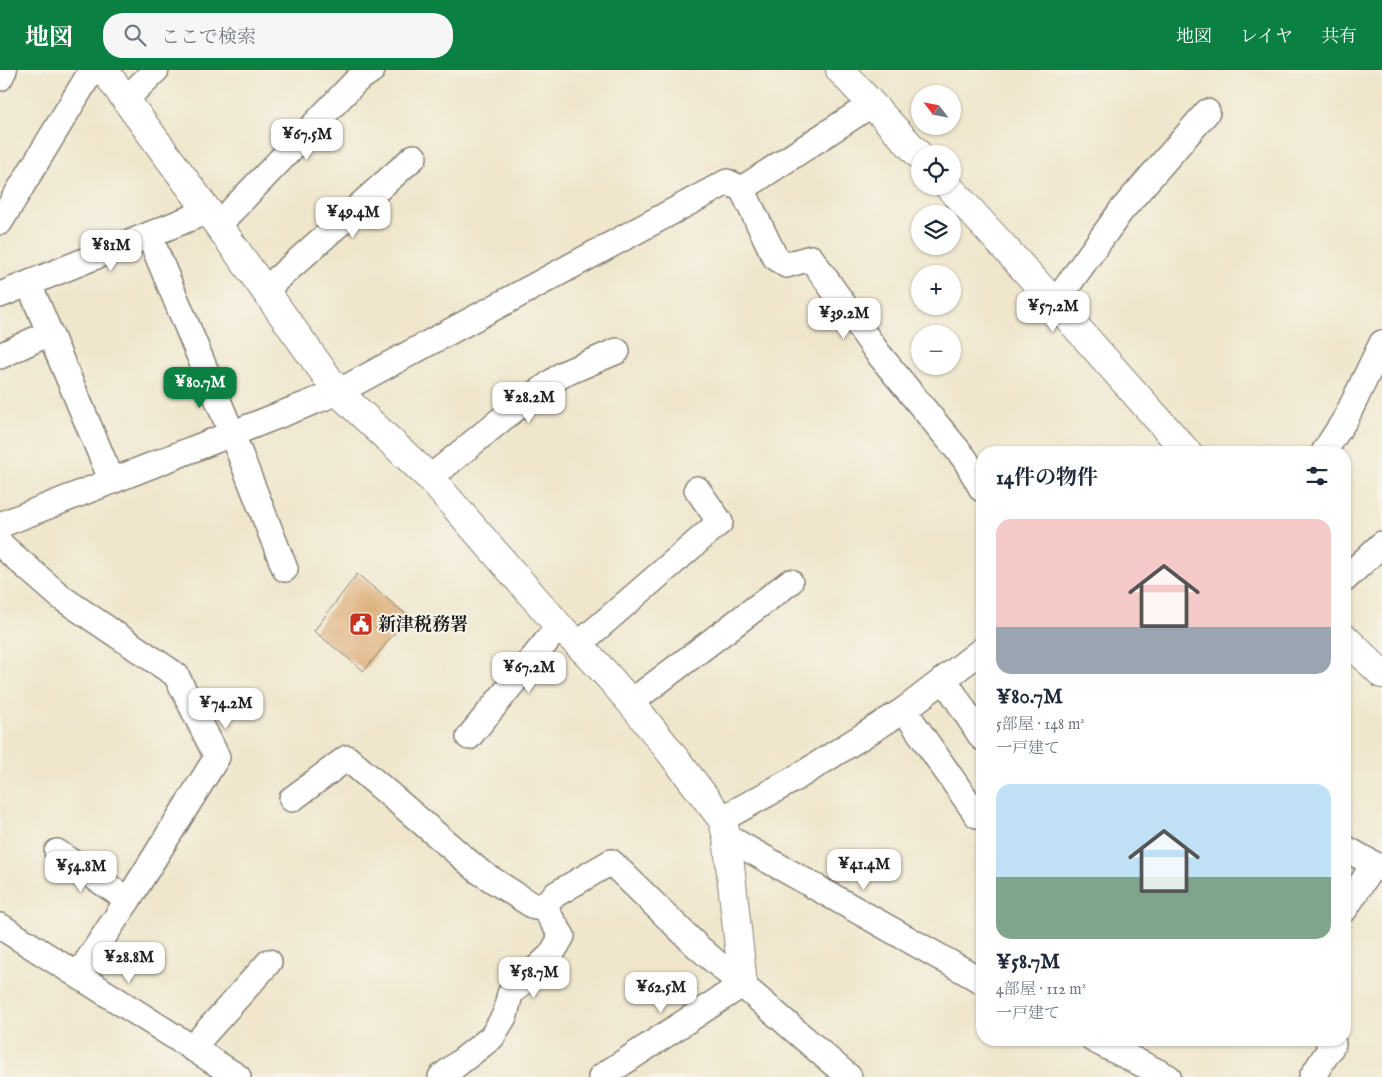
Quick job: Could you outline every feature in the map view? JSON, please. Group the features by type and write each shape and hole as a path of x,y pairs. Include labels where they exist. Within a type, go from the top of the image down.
{"street":[{"path":"0,78 4,70"},
{"path":"0,222 92,70"},
{"path":"104,70 338,392 430,478 559,626 579,644 630,702 725,828 976,977"},
{"path":"125,100 156,70"},
{"path":"0,295 149,235 213,218 356,81 372,70"},
{"path":"840,70 911,146"},
{"path":"742,189 872,104"},
{"path":"1055,303 1121,210 1208,112"},
{"path":"265,290 414,157"},
{"path":"0,524 338,392 727,182 742,189 775,257 786,265 811,258 877,352 965,459 976,478"},
{"path":"956,195 1182,446"},
{"path":"149,235 232,434 285,569"},
{"path":"29,284 112,481"},
{"path":"0,356 50,333"},
{"path":"1328,446 1346,418 1382,343"},
{"path":"430,478 504,418 563,374 617,352"},
{"path":"579,644 720,522 697,489"},
{"path":"0,544 62,598 176,675 217,757 128,900 78,975"},
{"path":"1351,573 1382,544"},
{"path":"630,702 790,582"},
{"path":"469,737 559,626"},
{"path":"1351,644 1382,674"},
{"path":"725,828 796,778 904,710 976,655"},
{"path":"944,679 976,729"},
{"path":"904,710 976,814"},
{"path":"292,799 347,758 480,872 535,907 542,906 556,894 611,862 697,946 849,1077"},
{"path":"725,828 743,984"},
{"path":"1351,851 1378,866 1351,901"},
{"path":"56,852 128,900"},
{"path":"441,1077 492,1037 505,1015 510,994 551,955 562,936 542,906"},
{"path":"0,926 238,1077"},
{"path":"192,1048 268,962"},
{"path":"601,1077 743,984"},
{"path":"1106,1046 1168,1077"},
{"path":"1312,1077 1332,1046"}],"building":[{"name":"新津税務署","path":"357,574 408,616 364,671 314,631"}],"place":[{"name":"新津税務署","path":"361,624"}]}
